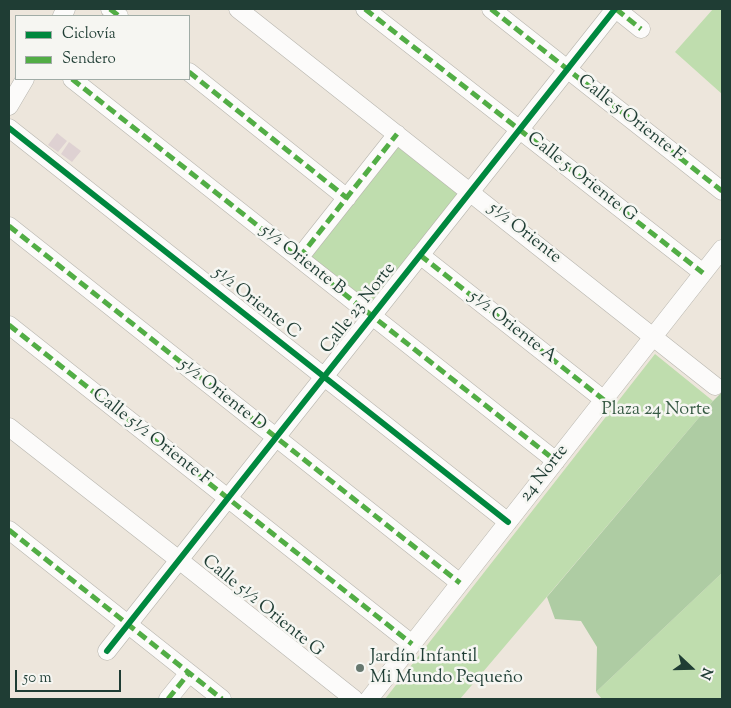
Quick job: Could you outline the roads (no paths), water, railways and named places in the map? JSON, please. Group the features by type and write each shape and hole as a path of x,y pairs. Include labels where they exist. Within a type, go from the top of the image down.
{"street":[{"name":"5½ Oriente","path":"238,9 715,386"},
{"name":"Calle 5 Oriente G","path":"365,9 703,273"},
{"name":"Calle 5 Oriente F","path":"491,9 722,191"},
{"path":"616,9 641,29"},
{"name":"Calle 23 Norte","path":"107,651 616,9"},
{"path":"190,73 346,198"},
{"path":"9,106 24,80"},
{"name":"5½ Oriente B","path":"73,80 556,461"},
{"name":"5½ Oriente C","path":"9,128 508,522"},
{"path":"299,258 397,134"},
{"name":"5½ Oriente D","path":"9,226 460,584"},
{"name":"24 Norte","path":"369,699 722,249"},
{"name":"5½ Oriente A","path":"420,255 604,400"},
{"name":"Calle 5½ Oriente F","path":"9,326 412,644"},
{"name":"Calle 5½ Oriente G","path":"9,427 354,699"},
{"path":"9,530 222,699"},
{"path":"168,699 189,673"}],"place":[{"name":"Jardín Infantil Mi Mundo Pequeño","path":"360,668"}],"park label":[{"name":"Plaza 24 Norte","path":"656,411"}]}
